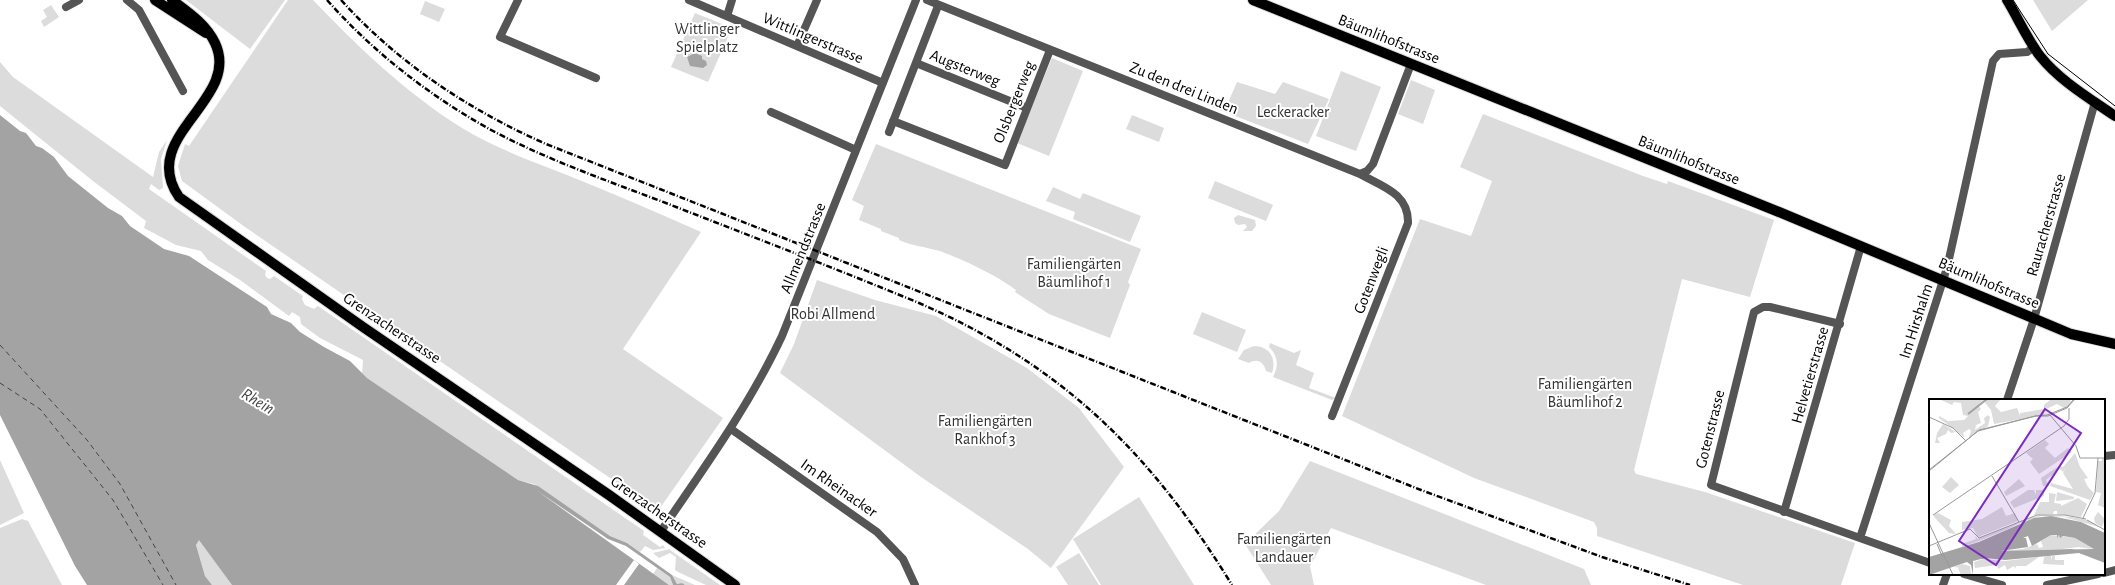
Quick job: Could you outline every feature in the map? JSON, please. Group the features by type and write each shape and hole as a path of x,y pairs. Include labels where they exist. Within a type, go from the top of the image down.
{"main road":[{"path":"156,0 211,36"},
{"name":"Grenzacherstrasse","path":"172,0 196,18 211,36 216,43 220,61 216,80 176,140 169,160 171,179 179,197 363,327 661,531 735,585"},
{"name":"Bäumlihofstrasse","path":"1253,0 1861,246 2071,334 2115,344"},
{"path":"2006,0 2035,48 2053,70 2115,116"}],"street":[{"path":"66,7 79,0"},
{"path":"127,0 139,10 183,91"},
{"name":"Wittlingerstrasse","path":"689,0 883,83"},
{"path":"727,16 732,0"},
{"path":"797,46 817,0"},
{"name":"Allmendstrasse","path":"661,531 753,394 782,336 916,0"},
{"name":"Zu den drei Linden","path":"926,0 1360,174"},
{"path":"514,1 500,37 596,78"},
{"path":"889,132 938,6"},
{"name":"Im Hirshalm","path":"1860,538 1944,280 1993,61 1999,54 2027,52 2035,48"},
{"name":"Olsbergerweg","path":"893,121 1004,165 1050,50"},
{"name":"Augsterweg","path":"916,63 1027,108"},
{"path":"1360,174 1367,171 1373,164 1412,64"},
{"name":"Rauracherstrasse","path":"2007,399 2034,319 2095,102"},
{"path":"771,112 856,150"},
{"name":"Gotenwegli","path":"1332,416 1408,222 1404,204 1399,196 1360,174"},
{"name":"Helvetierstrasse","path":"1784,512 1840,324 1861,246"},
{"name":"Gotenstrasse","path":"1840,324 1763,307 1754,312 1751,319 1711,484 1784,512 1929,563"},
{"name":"Im Rheinacker","path":"731,428 877,532 903,559 915,585"},
{"path":"2105,456 2115,455"},
{"path":"2105,573 2115,570"},
{"path":"1943,585 1947,575"},
{"path":"1967,575 2002,585"},
{"path":"2047,585 2093,575"}],"green space":[{"path":"186,0 285,0 250,49"},
{"path":"288,0 313,0 347,35 402,85 462,128 513,154 601,189 701,232 623,349 723,418 658,511 245,227 182,181 178,166 185,144 189,146"},
{"path":"2033,0 2088,0 2052,31"},
{"path":"425,1 445,9 439,22 420,14"},
{"path":"51,5 59,17 44,27 41,21 47,17 43,10"},
{"name":"Wittlinger Spielplatz","path":"695,13 732,28 708,82 671,67"},
{"path":"1052,58 1083,71 1049,156 1017,143"},
{"path":"0,62 13,77 153,177 159,152 167,140 161,159 163,188 159,190 151,184 149,189 266,271 265,275 267,278 270,279 274,276 303,296 302,299 305,305 314,309 318,306 644,531 643,535 660,547 663,545 665,548 653,550 645,546 640,552 627,543 610,536 534,484 518,480 367,378 362,374 363,360 320,338 301,324 300,317 292,312 289,316 240,280 208,260 201,251 176,245 144,228 146,221 93,181 0,106"},
{"path":"1341,71 1381,87 1356,151 1316,136"},
{"path":"1411,80 1435,90 1423,124 1398,114"},
{"name":"Leckeracker","path":"1237,82 1275,94 1283,82 1329,99 1308,144 1212,107 1215,100 1227,105"},
{"name":"Familiengärten Bäumlihof 2","path":"1483,114 1643,176 1667,184 1668,181 1774,220 1750,297 1682,279 1634,470 1636,474 1705,492 1855,543 1841,585 1743,585 1597,536 1597,528 1594,522 1474,478 1342,416 1420,219 1471,236 1492,181 1460,167"},
{"path":"1132,115 1164,128 1159,142 1126,129"},
{"name":"Familiengärten Bäumlihof 1","path":"876,144 1141,249 1128,282 1130,285 1110,338 1049,314 1015,292 1016,290 1007,284 970,264 940,251 904,242 899,240 899,238 881,231 881,229 859,220 864,206 852,200"},
{"path":"1215,181 1273,205 1266,221 1208,198"},
{"path":"1053,187 1080,199 1083,193 1141,216 1130,242 1073,219 1075,212 1046,201"},
{"path":"1238,215 1255,220 1256,226 1252,231 1243,231 1247,227 1245,224 1238,225 1235,223 1234,218"},
{"name":"Familiengärten Rankhof 3","path":"817,280 875,300 936,316 1027,368 1079,408 1124,467 1051,568 1028,549 921,477 780,373 794,344"},
{"path":"1202,312 1246,330 1237,352 1193,334"},
{"path":"1270,343 1294,353 1301,350 1296,365 1314,373 1309,388 1336,398 1332,400 1273,377 1277,361 1269,347"},
{"path":"1254,346 1264,348 1270,354 1273,362 1272,373 1266,371 1264,365 1260,362 1255,361 1249,363 1238,359 1244,350"},
{"path":"0,460 24,513 0,525"},
{"name":"Familiengärten Landauer","path":"1310,461 1584,569 1591,585 1486,585 1331,528 1310,566 1314,585 1271,585 1245,544 1279,511"},
{"path":"1139,497 1194,585 1101,585 1073,539"},
{"path":"22,519 28,521 62,585 0,585 0,528"},
{"path":"199,539 232,585 212,585 205,576 196,545"},
{"path":"670,549 720,585 706,585 678,572 675,570 676,557 670,553 659,558 653,553"},
{"path":"1079,553 1099,585 1068,585 1056,567"},
{"path":"657,568 670,577 673,585 669,585 653,574"},
{"path":"672,575 695,585 685,585 682,583 677,584"}],"water":[{"path":"695,53 702,56 702,59 706,61 707,65 703,68 690,66 687,57"},
{"name":"Rhein","path":"0,115 20,131 26,133 36,146 42,148 54,157 68,176 108,208 122,216 130,226 164,249 189,256 267,307 271,314 291,323 300,332 350,361 367,378 518,480 538,486 610,536 627,543 672,575 677,584 682,583 685,585 673,585 670,577 626,546 608,539 536,490 669,585 232,585 199,540 196,545 205,576 212,585 87,585 75,566 0,415"}],"pier":[{"path":"634,560 639,564 624,585 616,585"}],"ferry route":[{"path":"0,345 87,440 120,484 176,585"},
{"path":"0,383 40,409 113,500 163,585"}],"tram line":[{"path":"2013,0 2048,54 2115,106"}],"railway":[{"path":"327,0 364,38 404,73 448,104 493,131 536,152 581,171 795,253 919,303 970,328 1017,355 1060,385 1099,418 1135,454 1169,494 1201,538 1232,585"},
{"path":"341,0 386,44 436,83 462,100 517,131 546,144 1421,490 1602,557 1690,585"}],"park label":[{"name":"Robi Allmend","path":"833,314"}]}
